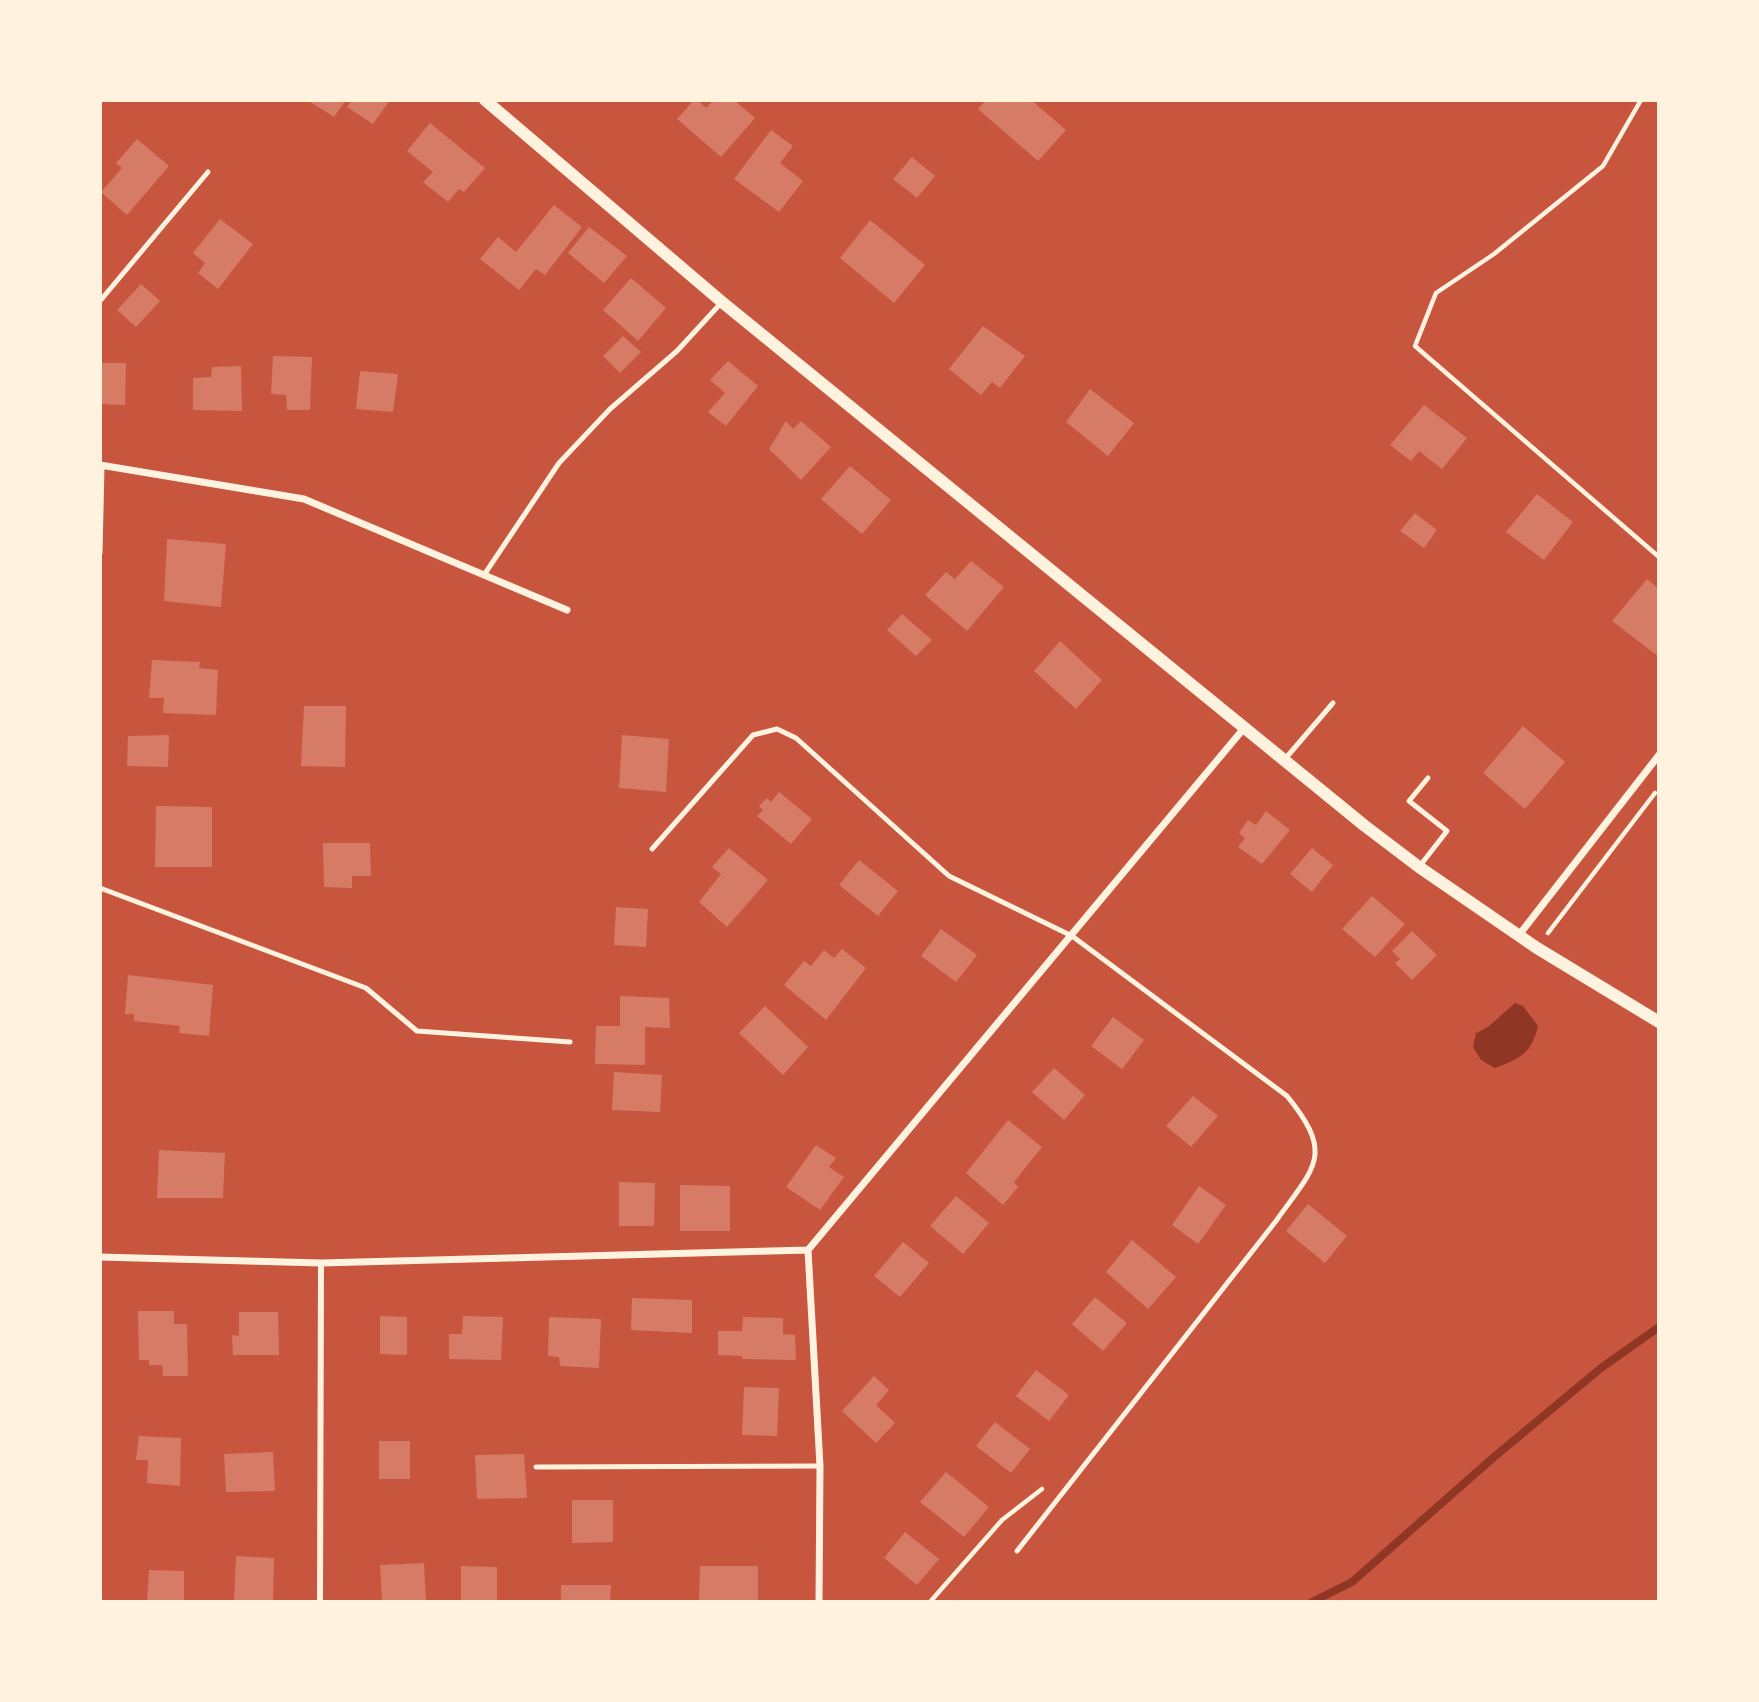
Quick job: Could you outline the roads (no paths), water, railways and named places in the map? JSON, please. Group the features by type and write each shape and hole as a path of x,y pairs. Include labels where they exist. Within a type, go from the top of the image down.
{"street":[{"path":"485,100 722,302 1246,726 1365,826 1419,867 1537,948 1659,1022"},
{"path":"101,466 304,499 567,610"},
{"path":"819,1602 820,1466 808,1250 1246,726"},
{"path":"1519,935 1659,755"},
{"path":"100,1257 321,1263 808,1250"},
{"path":"320,1602 321,1263"}],"lane":[{"path":"100,301 208,172"},
{"path":"484,575 559,463 610,410 677,351 722,302"},
{"path":"100,552 101,466"},
{"path":"1285,759 1333,703"},
{"path":"652,849 753,735 777,729 796,738 949,876 1072,936 1287,1096 1306,1119 1313,1134 1316,1154 1310,1174 1017,1551"},
{"path":"1419,867 1447,831 1409,802 1428,778"},
{"path":"100,888 366,988 417,1031 569,1042"},
{"path":"536,1467 820,1466"}],"waterway":[{"path":"1312,1602 1352,1582 1494,1457 1601,1368 1659,1327"}]}
